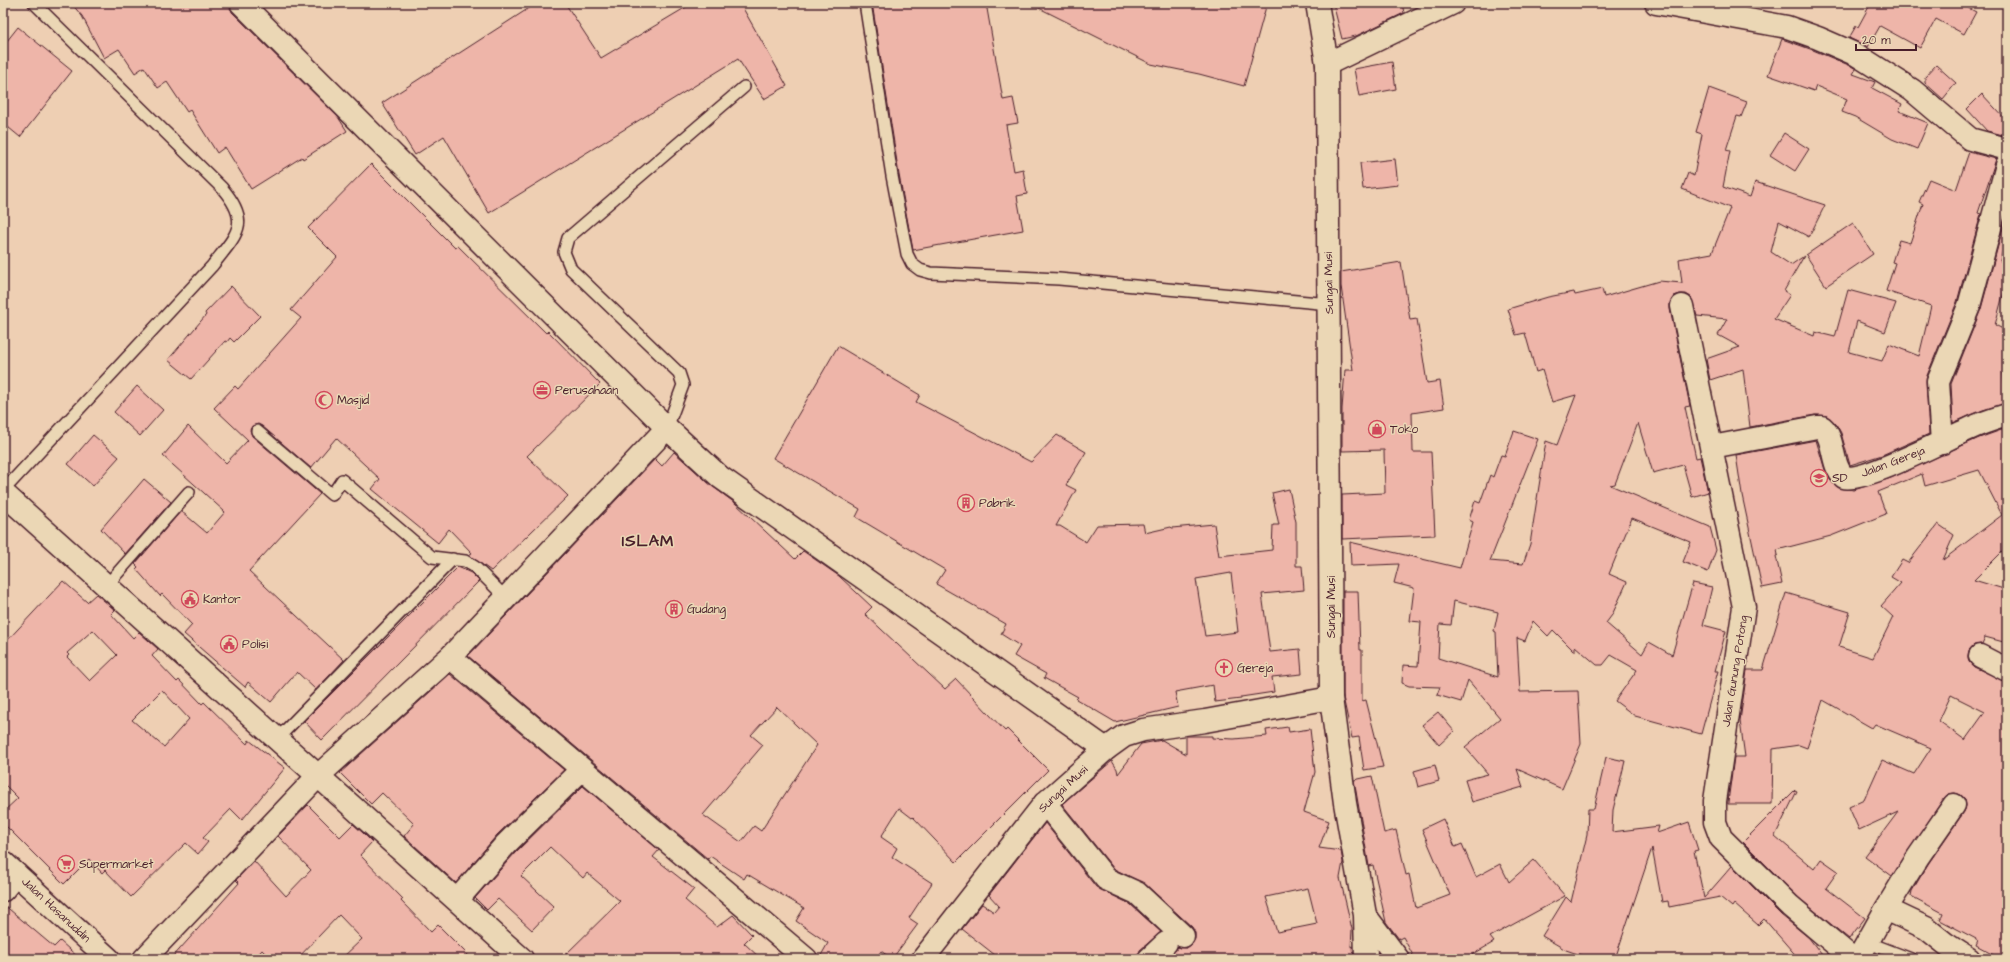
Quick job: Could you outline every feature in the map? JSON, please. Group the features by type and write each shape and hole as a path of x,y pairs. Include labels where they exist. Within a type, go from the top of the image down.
{"main road":[{"path":"240,3 667,428 720,477 1106,749"},
{"name":"Sungai Musi","path":"923,959 1045,803 1106,749 1124,736 1143,730 1206,721 1331,698 1330,304 1327,64 1317,3"},
{"path":"1327,64 1453,3"},
{"path":"1656,3 1787,27 1818,38 1857,55 1912,90 1970,139 2007,149"},
{"path":"1942,443 1938,382 1969,306 2007,165"},
{"name":"Jalan Gunung Potong","path":"1682,306 1744,607 1715,801 1717,832 1721,838 1790,906 1853,959"},
{"name":"Jalan Gereja","path":"1712,448 1817,427 1822,428 1828,436 1840,472 1844,477 1851,478 1888,467 1942,443 1970,428 2007,415"},
{"path":"144,959 319,775 450,657 667,428"},
{"path":"3,492 522,959"},
{"path":"1980,656 2007,670"},
{"path":"450,657 806,959"},
{"path":"1331,698 1345,803 1366,915 1366,959"},
{"path":"457,900 506,844 582,769"},
{"path":"1045,803 1106,879 1137,893 1175,940 1149,959"},
{"path":"1863,951 1886,908 1954,804"},
{"name":"Jalan Hasanuddin","path":"7,875 109,959"},
{"path":"1886,908 1926,928 1946,944 1969,959"},
{"path":"1366,915 1398,959"}],"lane":[{"path":"3,492 212,266 235,236 239,226 239,215 234,202 222,188 34,3"},
{"path":"866,3 892,176 905,246 912,264 916,267 931,273 950,275 1059,279 1330,304"},
{"path":"667,428 683,385 679,373 571,269 564,252 568,238 744,87"},
{"path":"257,431 332,495 342,480 432,557 465,561 476,567 506,598"},
{"path":"107,585 189,492"},
{"path":"278,738 453,560"},
{"path":"1863,951 1911,959"}],"building":[{"path":"71,3 229,3 232,12 338,117 347,131 303,159 302,157 251,189 225,147 217,153 190,110 187,112 167,82 158,88 144,67 135,73 119,49 104,58 82,16"},
{"path":"537,3 565,3 601,58 693,3 740,3 787,86 764,99 738,59 489,213 444,136 415,155 382,103"},
{"path":"872,3 986,3 1003,100 1013,98 1018,123 1006,125 1014,171 1023,169 1027,194 1017,196 1023,230 913,250 899,175"},
{"path":"1029,3 1267,3 1244,86 1199,74 1151,64"},
{"path":"1333,3 1402,3 1404,13 1356,36 1342,39"},
{"path":"1871,3 1959,3 1976,12 1964,34 1936,19 1920,48 1880,26 1868,47 1849,38 1856,26 1858,27"},
{"path":"18,27 72,71 20,137 3,123 3,46"},
{"path":"1782,39 1851,66 1856,69 1853,74 1875,82 1872,88 1902,104 1899,111 1928,123 1917,149 1892,139 1855,117 1842,112 1847,99 1816,86 1814,91 1768,75"},
{"path":"1392,62 1396,89 1359,96 1354,69"},
{"path":"1936,65 1956,83 1943,99 1925,83 1925,77"},
{"path":"1709,88 1747,102 1741,117 1737,116 1726,150 1730,151 1723,187 1750,197 1755,182 1825,205 1809,237 1779,221 1771,252 1791,265 1804,256 1784,291 1790,295 1774,319 1814,336 1815,332 1835,337 1848,290 1896,303 1885,332 1857,321 1849,352 1882,361 1889,344 1919,356 1931,306 1886,291 1895,263 1892,262 1899,240 1910,243 1923,204 1919,202 1929,179 1956,190 1969,152 1996,159 1978,213 1981,214 1957,302 1926,378 1929,434 1882,455 1850,465 1841,433 1836,424 1827,416 1815,415 1750,427 1743,369 1710,380 1706,359 1740,347 1718,335 1727,319 1697,316 1691,297 1686,294 1674,296 1670,302 1670,309 1690,406 1685,407 1696,458 1700,457 1708,492 1692,497 1683,465 1653,473 1638,423 1615,484 1610,485 1710,527 1716,550 1708,572 1683,562 1691,542 1632,518 1609,574 1627,582 1612,615 1606,623 1642,654 1649,642 1672,655 1693,583 1712,587 1703,625 1726,631 1715,671 1718,671 1701,734 1635,716 1615,701 1637,670 1611,655 1603,665 1597,665 1575,646 1575,652 1553,630 1548,636 1533,621 1525,641 1517,638 1520,692 1578,691 1581,744 1562,789 1517,769 1523,787 1472,802 1465,780 1488,774 1465,747 1500,718 1468,680 1461,702 1437,695 1440,687 1409,686 1402,683 1403,665 1418,666 1421,622 1410,621 1414,588 1394,583 1399,564 1351,566 1350,542 1460,568 1473,522 1469,520 1475,501 1480,503 1490,475 1493,477 1501,455 1505,456 1514,431 1538,439 1490,561 1523,564 1530,544 1546,441 1557,445 1576,395 1552,402 1542,370 1536,372 1525,333 1516,335 1508,309 1548,297 1574,292 1575,295 1602,289 1604,297 1659,281 1682,283 1679,259 1712,253 1730,208 1682,189 1688,173 1694,176 1702,134 1696,132","holes":["1454,601 1498,612 1494,631 1496,632 1498,677 1438,658 1440,624 1451,625"]},
{"path":"1982,94 2007,121 2007,136 1987,131 1967,109"},
{"path":"1784,133 1809,149 1795,171 1770,155"},
{"path":"1395,159 1398,185 1363,189 1360,163"},
{"path":"371,164 455,248 458,246 546,333 548,331 600,384 527,456 568,496 491,571 469,555 472,553 449,529 438,543 372,489 380,479 336,438 311,468 262,426 258,424 252,426 250,430 252,436 320,494 249,571 344,660 316,690 297,672 271,702 248,682 245,687 184,634 192,625 162,594 160,596 136,569 138,567 135,564 181,511 207,533 225,512 163,456 188,426 226,463 248,440 214,408 235,386 238,389 301,318 291,310 337,257 308,228"},
{"path":"2005,220 2007,221 2007,233 2000,261 2007,263 2007,280 1995,325 2007,331 2007,366 2003,373 2007,403 1983,410 1953,423 1951,384 1981,309"},
{"path":"1853,223 1873,254 1826,286 1806,255"},
{"path":"1401,262 1410,320 1417,319 1427,383 1440,381 1444,408 1412,413 1413,452 1431,452 1435,535 1342,539 1342,495 1385,493 1384,450 1342,451 1342,409 1345,370 1353,370 1341,286 1341,272"},
{"path":"231,286 260,316 234,342 230,338 227,342 225,341 191,379 168,360 206,315 205,313"},
{"path":"838,346 920,395 916,402 1031,462 1057,435 1086,452 1066,485 1076,490 1056,526 1060,526 1086,542 1097,525 1143,524 1145,533 1171,527 1214,524 1219,556 1272,550 1273,525 1279,525 1272,493 1289,489 1296,522 1296,566 1302,566 1304,590 1262,594 1270,652 1300,649 1302,674 1272,677 1274,692 1241,697 1241,699 1215,702 1213,685 1175,692 1178,707 1115,722 1076,699 1078,697 1044,678 1046,674 1014,656 1020,646 1001,634 1006,624 936,584 945,570 856,517 860,509 773,458","holes":["1231,573 1238,632 1205,636 1196,579"]},
{"path":"137,386 163,410 140,436 114,412"},
{"path":"2007,428 2007,547 1974,580 2007,590 2007,643 1985,637 1982,644 1974,645 1969,650 1968,656 1969,662 1974,667 2007,682 2007,959 2002,959 1976,945 1978,940 1940,920 1943,913 1911,896 1912,891 1928,864 1964,812 1966,806 1965,799 1961,795 1955,793 1948,794 1944,798 1892,876 1865,856 1898,812 1859,830 1849,807 1864,800 1882,760 1914,774 1931,748 1875,724 1872,728 1823,700 1807,748 1799,745 1773,749 1772,804 1728,804 1734,757 1745,757 1740,721 1747,670 1763,670 1786,593 1850,612 1839,647 1873,658 1893,617 1881,606 1901,583 1891,577 1902,560 1908,563 1938,524 1954,535 1943,560 2002,515 1979,470 1925,486 1922,474 1878,492 1886,514 1831,536 1777,550 1778,555 1776,556 1782,584 1762,588 1742,495 1736,455 1816,440 1825,470 1830,480 1839,488 1854,490 1891,478 1979,438","holes":["1951,695 1985,712 1965,740 1939,721"]},
{"path":"93,435 119,457 93,486 68,464"},
{"path":"674,452 712,486 735,503 795,559 803,551 839,576 872,607 865,614 945,689 956,679 1005,731 1007,729 1048,770 956,862 913,817 912,818 899,808 881,837 897,848 892,857 932,883 909,918 918,924 892,959 881,951 876,959 819,959 828,943 796,921 804,908 747,874 744,879 710,856 708,859 468,656 655,459 662,466","holes":["777,707 817,745 761,831 754,826 741,842 703,815 763,745 751,735"]},
{"path":"144,479 171,502 125,554 101,529"},
{"path":"458,567 471,573 479,581 322,740 304,721"},
{"path":"63,581 87,602 96,594 115,610 111,614 133,638 139,632 158,649 152,656 177,682 179,680 202,704 204,702 247,744 249,740 285,768 242,820 231,809 203,838 208,842 198,854 186,843 131,897 105,870 102,873 89,859 64,884 3,823 3,812 18,798 3,783 3,645","holes":["93,630 117,655 90,681 67,657 69,655 67,653","162,690 189,719 164,747 132,720"]},
{"path":"1343,591 1358,591 1360,650 1362,650 1362,701 1366,700 1383,767 1364,770 1359,737 1352,738 1343,697"},
{"path":"450,674 564,770 497,835 456,883 404,836 414,824 382,793 371,804 340,773"},
{"path":"1438,712 1454,731 1439,745 1422,725"},
{"path":"1288,727 1289,732 1310,729 1315,772 1304,812 1329,821 1319,848 1341,851 1343,862 1340,878 1352,929 1351,947 1353,946 1354,959 1167,959 1178,947 1186,948 1192,944 1195,939 1195,933 1192,927 1145,884 1114,869 1062,804 1112,761 1118,774 1141,744 1162,740 1186,754 1186,736 1212,736 1212,738 1234,739 1267,736 1266,730","holes":["1308,888 1317,924 1277,932 1266,897"]},
{"path":"1606,757 1625,761 1613,810 1612,832 1659,826 1657,833 1689,822 1698,850 1694,851 1704,898 1732,866 1781,915 1809,938 1825,959 1799,959 1764,919 1758,925 1734,904 1732,907 1720,897 1669,907 1668,901 1662,902 1652,848 1615,959 1592,959 1566,950 1542,936 1566,897 1571,902 1587,835 1588,809 1594,809"},
{"path":"1435,765 1439,781 1418,787 1414,771"},
{"path":"1372,776 1384,833 1396,830 1406,875 1409,874 1416,908 1450,895 1422,829 1443,819 1455,847 1462,844 1476,877 1500,864 1509,882 1534,860 1565,896 1490,937 1494,942 1465,959 1415,959 1403,937 1399,939 1386,922 1373,865 1369,866 1354,780"},
{"path":"583,786 659,850 653,857 694,889 685,900 717,927 733,915 752,935 744,943 761,959 561,959 620,901 587,873 583,878 550,847 521,876 554,907 532,930 498,899 487,910 475,898 515,853"},
{"path":"1795,790 1797,791 1775,836 1814,869 1821,859 1838,871 1826,888 1865,918 1849,939 1798,897 1743,842"},
{"path":"308,805 340,837 353,824 362,832 372,842 360,855 403,899 401,901 431,932 438,925 472,959 341,959 362,939 339,915 297,959 271,959 262,950 254,959 171,959 239,883 236,880 254,861 286,896 311,870 278,836"},
{"path":"1045,823 1096,887 1130,904 1161,932 1140,950 1137,959 1000,959 962,929 982,904 994,912 999,906 989,895"},
{"path":"3,904 54,947 60,941 80,959 3,959"}],"place":[{"name":"Perusahaan","path":"542,390"},
{"name":"Masjid","path":"324,400"},
{"name":"Toko","path":"1377,429"},
{"name":"SD","path":"1819,478"},
{"name":"Pabrik","path":"966,503"},
{"name":"Kantor","path":"190,599"},
{"name":"Gudang","path":"674,609"},
{"name":"Polisi","path":"229,644"},
{"name":"Gereja","path":"1224,668"},
{"name":"Supermarket","path":"66,864"}],"district":[{"name":"ISLAM","path":"648,541"}]}
